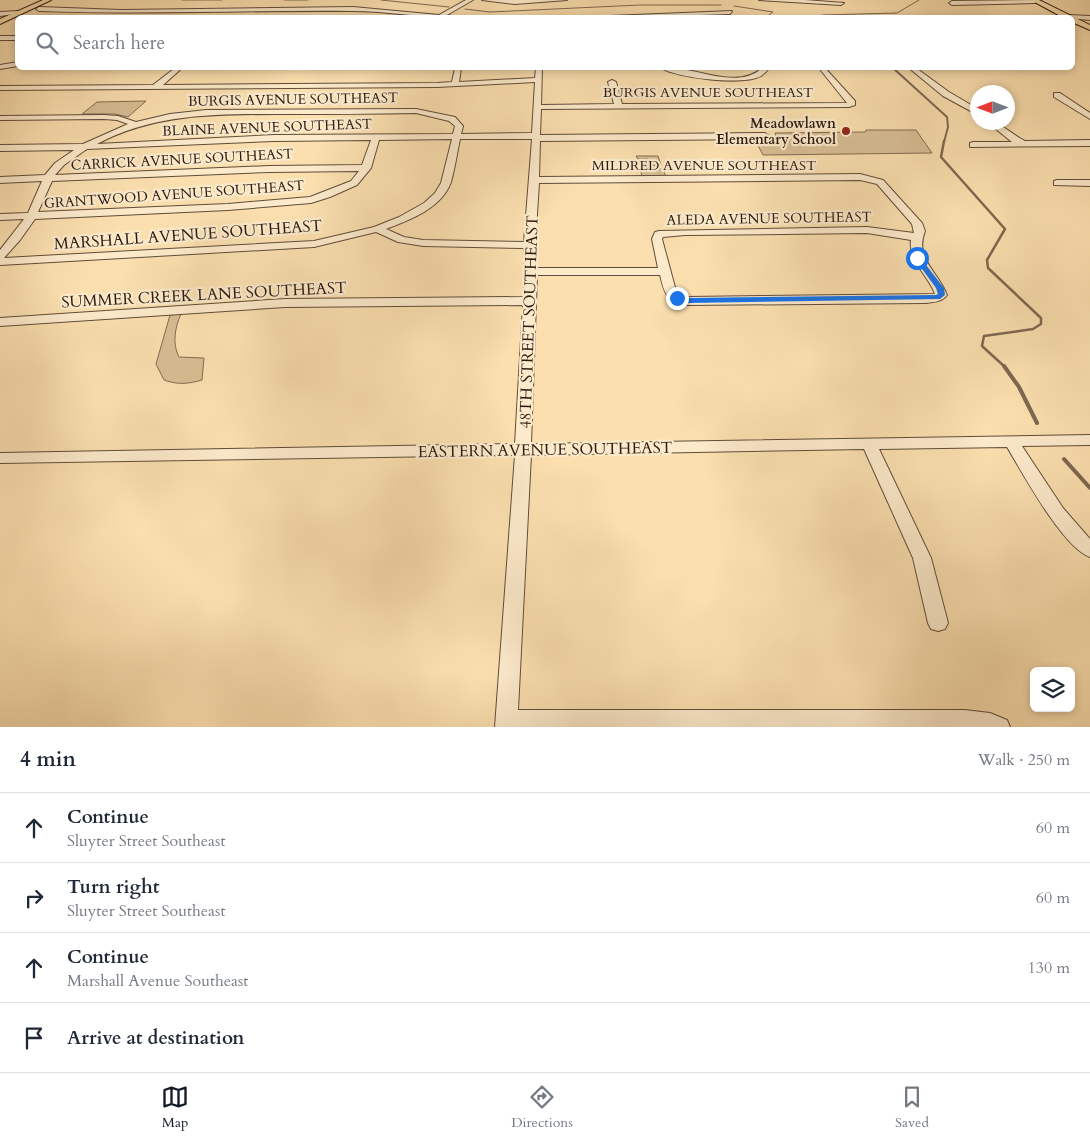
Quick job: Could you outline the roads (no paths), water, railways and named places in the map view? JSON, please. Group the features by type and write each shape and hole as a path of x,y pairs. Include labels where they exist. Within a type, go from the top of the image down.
{"main road":[{"path":"38,7 48,0"},
{"path":"22,15 57,0"},
{"path":"1035,0 1065,15"},
{"path":"0,22 15,18"},
{"path":"0,27 15,19"},
{"path":"1075,20 1090,28"}],"street":[{"path":"443,15 470,0"},
{"path":"485,0 515,2 564,0"},
{"path":"762,0 841,3"},
{"path":"952,3 1035,0"},
{"path":"729,4 730,12 734,15"},
{"path":"38,7 107,12 342,9 421,15"},
{"path":"245,15 250,11"},
{"path":"375,15 384,11"},
{"path":"684,15 730,12"},
{"path":"0,14 15,16"},
{"path":"1075,18 1090,18"},
{"path":"0,38 15,38"},
{"path":"0,67 15,64"},
{"path":"155,87 176,70"},
{"path":"455,84 458,70"},
{"name":"48TH STREET SOUTHEAST","path":"507,724 523,449 531,272 529,245 539,70"},
{"path":"672,70 717,78 749,76 759,74 764,70"},
{"name":"BURGIS AVENUE SOUTHEAST","path":"537,107 849,105 852,103 824,70"},
{"path":"915,70 946,94 970,108"},
{"path":"0,88 455,84 539,80"},
{"path":"612,82 619,107"},
{"path":"1057,95 1090,117"},
{"name":"BURGIS AVENUE SOUTHEAST","path":"0,118 104,117 118,118 134,124 176,115 206,112 406,111 439,115 452,119 459,126 456,136"},
{"path":"0,256 18,239 39,201 48,179 62,163 82,148 106,134 134,124"},
{"path":"1001,130 1013,140 1030,144"},
{"name":"MARSHALL AVENUE SOUTHEAST","path":"0,262 314,244 377,229 403,219 428,205 440,194 446,183 456,136"},
{"name":"BLAINE AVENUE SOUTHEAST","path":"0,148 82,148 274,138 765,136"},
{"name":"GRANTWOOD AVENUE SOUTHEAST","path":"0,217 30,217 295,202 327,196 354,183 366,168 376,137"},
{"path":"972,146 1090,143"},
{"name":"CARRICK AVENUE SOUTHEAST","path":"0,180 269,169 366,168"},
{"name":"MILDRED AVENUE SOUTHEAST","path":"534,180 850,177 873,179"},
{"path":"531,272 664,271 670,292 677,298 688,301 937,298 942,295 940,288 917,258 915,248 916,237 920,230 917,223 886,187 873,179"},
{"path":"1057,183 1090,183"},
{"path":"377,229 402,240 424,243 529,245"},
{"name":"ALEDA AVENUE SOUTHEAST","path":"664,271 657,239 659,234 666,232 867,230 916,237"},
{"name":"SUMMER CREEK LANE SOUTHEAST","path":"0,322 285,303 529,301"},
{"name":"EASTERN AVENUE SOUTHEAST","path":"0,458 1090,440"},
{"path":"1011,441 1065,522 1090,550"},
{"path":"869,443 919,551 938,623"},
{"path":"507,724 965,720 990,723 999,727"}],"waterway":[{"path":"182,0 222,0"},
{"path":"284,0 308,0"},
{"path":"381,0 449,7"},
{"path":"823,15 897,13 919,0"},
{"path":"465,9 490,12 640,5 721,5"},
{"path":"734,6 773,12 769,15"},
{"path":"895,70 947,117 948,127 944,142"},
{"path":"944,141 941,157 1005,229 987,260 988,268 1041,318 1041,324 1033,329 984,336 982,346 1004,366"},
{"path":"1004,366 1019,387 1037,423"},
{"path":"1064,459 1090,488"}],"place":[{"name":"Meadowlawn Elementary School","path":"846,131"}]}
